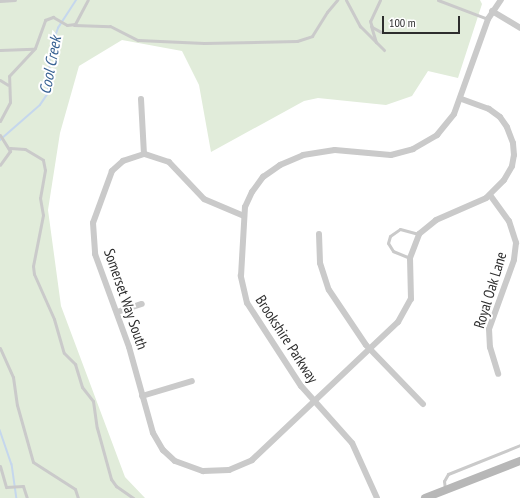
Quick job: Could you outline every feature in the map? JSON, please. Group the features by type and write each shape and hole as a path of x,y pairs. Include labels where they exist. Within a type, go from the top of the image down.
{"street":[{"name":"Brookshire Parkway","path":"377,498 355,447 314,401 289,369 244,296 241,276 244,216 255,187 263,177 280,165 319,150 335,150 381,155 407,152 430,141 442,130 461,99 488,19 492,11 501,0"},
{"path":"492,11 520,28"},
{"path":"141,98 144,154 169,162 204,199 244,216"},
{"path":"410,258 419,234 436,220 472,206 490,195 510,171 517,142 500,117 489,109 461,99"},
{"name":"Somerset Way South","path":"144,154 127,159 112,171 93,223 95,254 117,312 153,434 163,450 184,466 203,471 223,472 246,463 314,401 398,322 409,305 412,287 410,258"},
{"name":"Royal Oak Lane","path":"490,195 510,221 516,243 514,260 489,329 490,348 498,374"},
{"path":"320,234 320,263 326,284 370,348 424,404"},
{"path":"117,312 142,304"},
{"path":"142,396 192,380"},
{"path":"425,498 520,461"}],"lane":[{"path":"0,1 15,0"},
{"path":"74,25 88,0"},
{"path":"0,122 10,102 8,85 11,73 34,50 45,20 49,17 56,18 67,25 110,26 138,40 204,43 297,41 312,36 327,12 337,0"},
{"path":"346,0 354,18 376,44 384,50"},
{"path":"376,44 370,18 380,0"},
{"path":"438,0 488,19"},
{"path":"371,26 381,32"},
{"path":"0,50 34,50"},
{"path":"0,80 8,85"},
{"path":"0,135 9,147 10,154 0,165"},
{"path":"9,147 25,149 37,154 45,166 40,198 43,216 33,266 34,274 54,320 64,353 75,364 82,387 93,401 97,428 111,479 116,486 133,498"},
{"path":"410,258 392,251 388,243 390,236 400,229 419,234"},
{"path":"0,348 13,377 20,417 33,462 75,489 78,498"},
{"path":"446,490 444,481 448,474 520,445"},
{"path":"0,466 6,487 24,487 27,498"}],"green space":[{"path":"0,0 480,0 482,4 458,78 428,71 412,96 386,105 318,98 304,101 211,152 199,85 182,51 122,40 79,66 60,133 48,210 61,306 125,477 145,498 0,498"}],"waterway":[{"name":"Cool Creek","path":"0,140 40,105 48,93 50,55 53,42 58,28 76,0"},
{"name":"Cool Creek","path":"0,430 12,464 17,498"}]}
